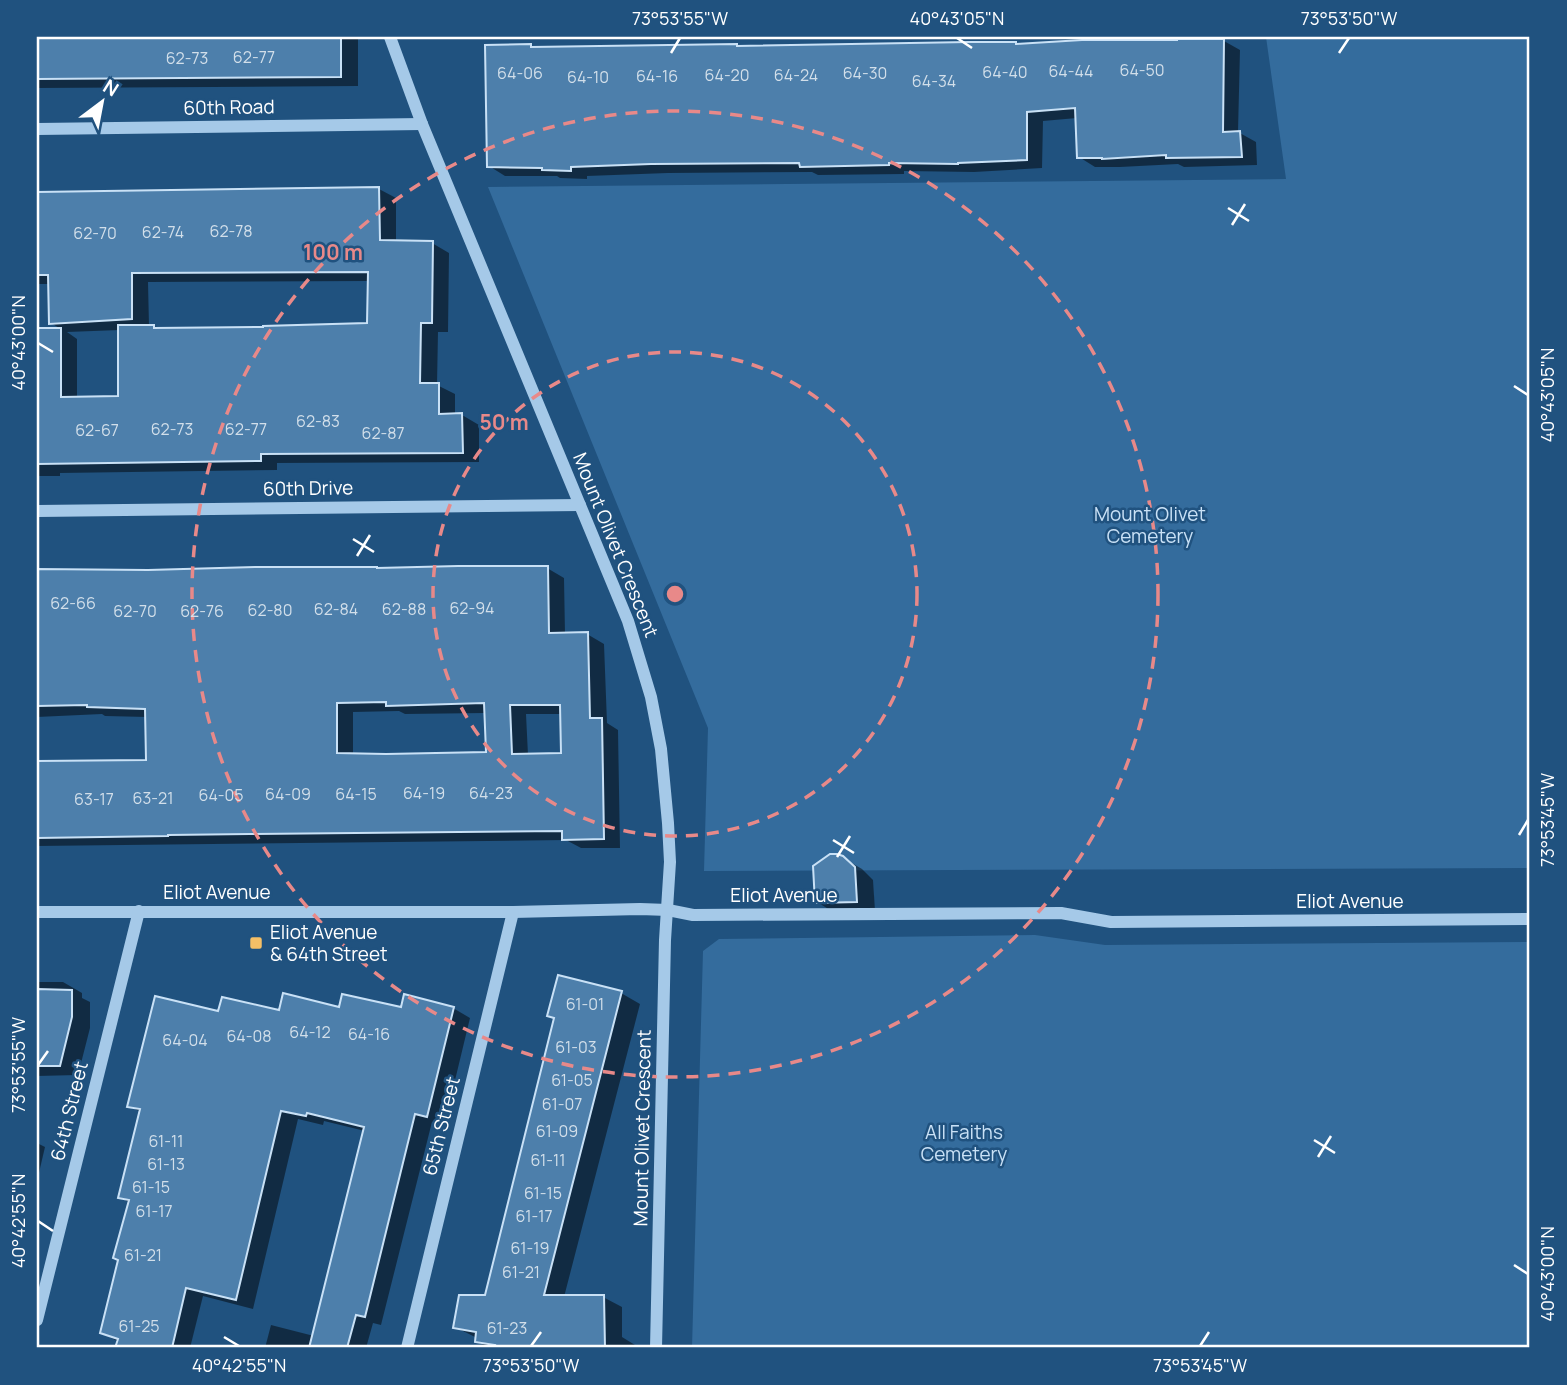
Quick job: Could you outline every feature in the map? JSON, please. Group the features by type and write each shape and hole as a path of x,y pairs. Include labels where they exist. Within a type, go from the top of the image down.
{"street":[{"name":"Mount Olivet Crescent","path":"390,37 422,124 628,621 650,697 661,749 670,862 665,940 656,1348"},
{"name":"60th Road","path":"37,129 422,124"},
{"name":"60th Drive","path":"37,511 580,505"},
{"name":"Eliot Avenue","path":"37,912 668,910 694,915 1061,913 1111,922 1530,919"},
{"name":"64th Street","path":"37,1320 139,911"},
{"name":"65th Street","path":"407,1348 513,912"}],"green space":[{"name":"Mount Olivet Cemetery","path":"1266,37 1530,37 1530,868 704,871 708,728 488,187 1286,179"},
{"name":"All Faiths Cemetery","path":"1035,935 1105,945 1530,942 1530,1348 692,1348 703,951 719,939"}],"building":[{"path":"37,37 341,37 341,77 37,79"},
{"path":"1224,39 1223,132 1240,131 1242,157 1166,158 1166,155 1077,158 1075,108 1027,112 1027,160 800,167 799,163 651,164 571,167 571,171 487,167 485,45 1016,44"},
{"path":"379,187 380,240 433,241 432,323 421,323 420,383 439,383 439,414 462,413 463,453 261,454 261,461 37,464 37,328 61,328 61,397 118,396 118,325 154,325 154,328 367,323 368,272 132,273 132,319 49,324 48,275 37,275 37,192"},
{"path":"548,566 549,633 588,632 590,718 602,718 604,839 562,840 562,831 37,838 37,761 146,760 145,709 87,705 37,706 37,569","holes":["386,702 386,706 484,703 486,752 337,753 337,703","510,705 560,705 561,753 512,754"]},
{"path":"830,854 843,856 855,867 857,902 815,903 813,866"},
{"path":"558,975 622,991 544,1295 604,1295 605,1348 494,1348 495,1345 475,1342 476,1332 453,1328 459,1295 485,1295 554,1018 547,1016"},
{"path":"37,989 72,990 72,1017 60,1066 37,1066"},
{"path":"283,993 339,1007 342,994 401,1007 404,994 454,1007 427,1117 415,1114 365,1317 356,1315 347,1348 309,1348 364,1127 307,1113 306,1116 281,1111 236,1300 186,1288 172,1348 115,1348 118,1339 100,1333 118,1260 113,1258 129,1200 118,1198 140,1109 127,1107 155,996 218,1011 222,997 279,1010"}],"place":[{"name":"Eliot Avenue & 64th Street","path":"256,943"}]}
